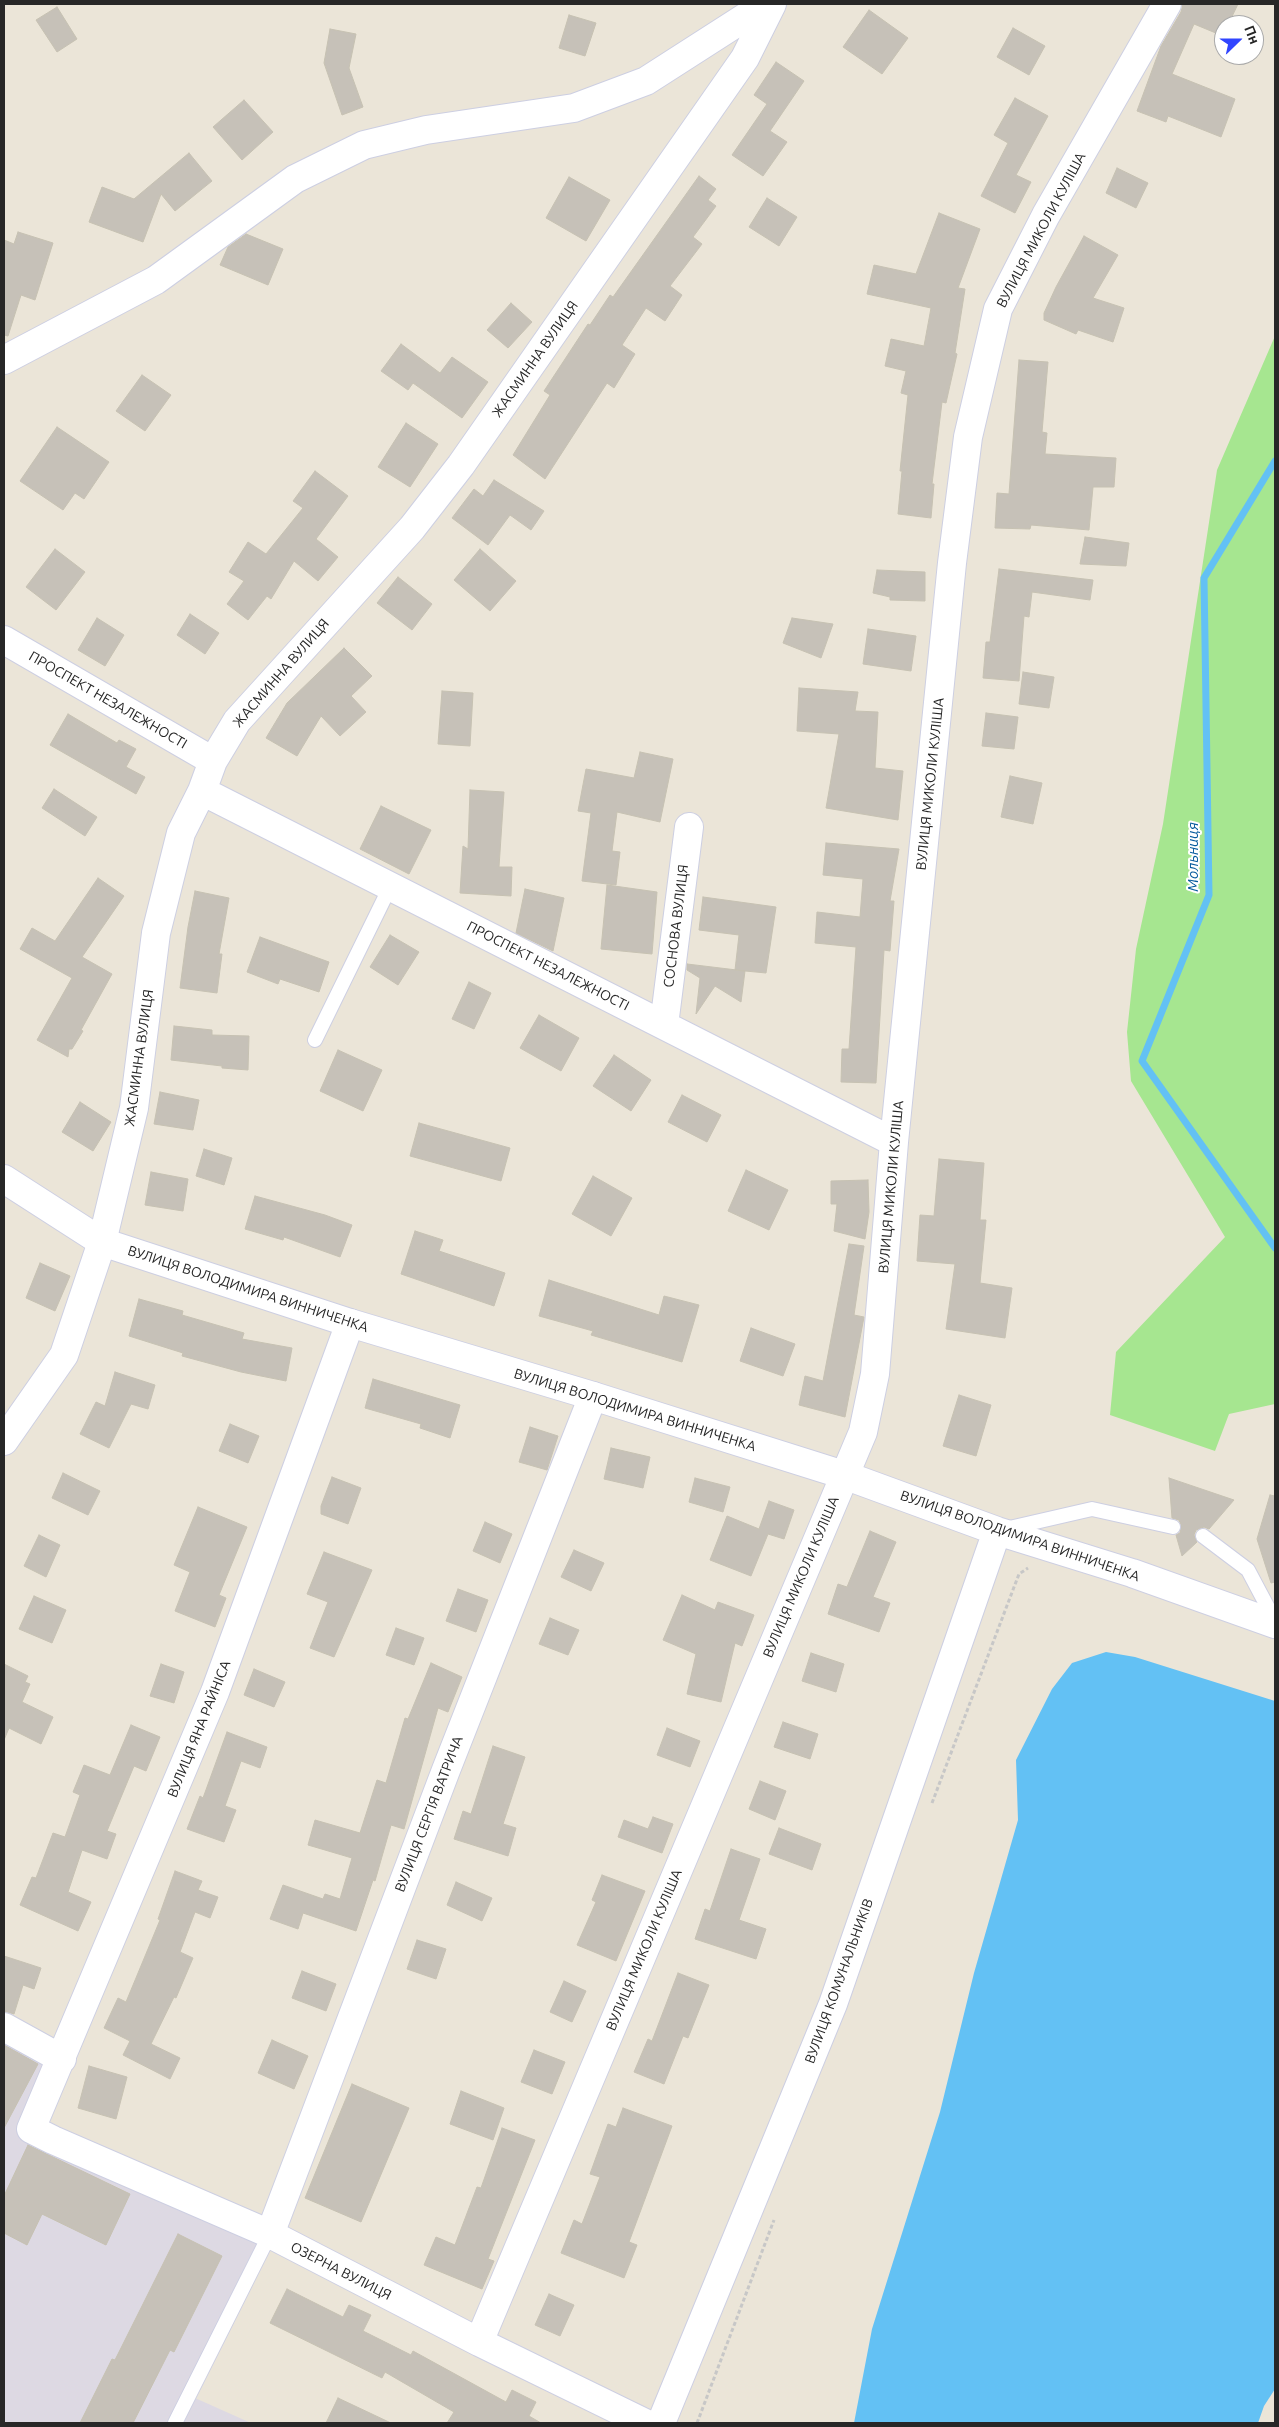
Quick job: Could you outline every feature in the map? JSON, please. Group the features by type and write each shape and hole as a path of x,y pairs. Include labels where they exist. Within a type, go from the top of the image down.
{"street":[{"path":"4,360 156,280 295,179 364,145 426,130 574,108 646,81 766,4"},
{"name":"ЖАСМИННА ВУЛИЦЯ","path":"4,1441 64,1355 102,1242 134,1108 156,933 180,833 202,791 213,761 237,721 412,528 461,464 745,58 772,4"},
{"name":"ВУЛИЦЯ МИКОЛИ КУЛІША","path":"479,2342 863,1432 875,1374 894,1142 954,544 968,437 998,309 1046,215 1167,4"},
{"name":"ПРОСПЕКТ НЕЗАЛЕЖНОСТІ","path":"4,640 213,761"},
{"name":"ПРОСПЕКТ НЕЗАЛЕЖНОСТІ","path":"202,791 391,885 894,1142"},
{"name":"СОСНОВА ВУЛИЦЯ","path":"664,1024 689,827"},
{"name":"ВУЛИЦЯ ВОЛОДИМИРА ВИННИЧЕНКА","path":"4,1179 102,1242 350,1323 593,1396 844,1475 997,1531 1132,1573 1275,1623"},
{"name":"ВУЛИЦЯ ЯНА РАЙНІСА","path":"31,2128 62,2059 215,1692 350,1323"},
{"name":"ВУЛИЦЯ СЕРГІЯ ВАТРИЧА","path":"270,2234 446,1770 593,1396"},
{"name":"ВУЛИЦЯ КОМУНАЛЬНИКІВ","path":"661,2423 833,2004 997,1531"},
{"path":"4,2028 62,2059"},
{"name":"ОЗЕРНА ВУЛИЦЯ","path":"31,2128 53,2140 270,2234 479,2342 646,2423"}],"lane":[{"path":"315,1040 391,885"},
{"path":"997,1531 1092,1509 1173,1527"},
{"path":"1203,1536 1248,1570 1275,1623"},
{"path":"174,2423 270,2234"}],"path":[{"path":"930,1807 1018,1574 1035,1564"},
{"path":"697,2423 775,2218"}],"shaded area":[{"path":"4,2033 57,2060 28,2131 265,2238 186,2394 251,2423 4,2423"}],"green space":[{"path":"1275,336 1275,1404 1229,1414 1215,1451 1110,1415 1116,1352 1225,1237 1131,1081 1127,1032 1136,949 1163,824 1217,470"}],"water":[{"path":"1106,1652 1135,1657 1275,1701 1275,2389 1264,2406 1258,2423 854,2423 872,2329 940,2112 974,1973 1018,1820 1016,1760 1052,1689 1072,1663"}],"building":[{"path":"1183,4 1238,4 1233,15 1214,15 1214,32 1194,24 1172,74 1235,99 1221,137 1168,116 1166,122 1137,111 1161,46 1181,12"},
{"path":"57,7 77,39 57,52 36,20"},
{"path":"869,10 908,38 882,74 843,47"},
{"path":"569,15 596,23 585,56 559,48"},
{"path":"1013,28 1045,46 1029,75 997,57"},
{"path":"330,29 356,34 349,68 363,107 342,115 324,63"},
{"path":"776,62 804,81 770,131 787,142 763,176 732,155 767,104 754,95"},
{"path":"1015,98 1048,116 1016,175 1031,182 1015,213 981,196 1008,143 994,135"},
{"path":"244,100 273,132 242,160 213,127"},
{"path":"189,153 212,181 175,211 161,194 143,242 89,222 102,187 134,199"},
{"path":"1117,168 1148,183 1136,208 1106,193"},
{"path":"699,176 716,189 708,200 716,206 693,237 702,244 670,286 682,295 665,321 646,308 622,345 635,354 614,388 607,383 545,479 513,455 550,395 544,391 588,324 590,325 610,295 613,297"},
{"path":"569,177 610,200 586,241 546,218"},
{"path":"767,198 797,217 779,246 749,227"},
{"path":"939,213 980,229 958,288 965,289 955,353 957,354 946,403 942,402 932,484 934,484 931,518 898,514 902,471 900,471 908,395 901,393 906,371 885,366 891,339 924,346 931,308 867,294 874,265 916,274"},
{"path":"18,232 53,243 35,300 21,295 8,336 4,335 4,240 14,244"},
{"path":"246,234 283,249 268,285 220,265 228,247"},
{"path":"1084,236 1118,255 1093,298 1124,308 1113,342 1078,330 1076,334 1044,320 1044,313 1056,287"},
{"path":"511,303 532,322 508,348 487,330"},
{"path":"401,344 440,373 452,357 488,382 462,418 413,383 408,390 381,371"},
{"path":"1019,360 1048,362 1042,432 1047,433 1045,454 1116,458 1114,487 1093,487 1089,530 1031,525 1030,529 995,528 997,493 1009,494"},
{"path":"142,375 171,395 145,431 116,411"},
{"path":"406,423 438,444 410,487 378,467"},
{"path":"57,427 109,462 84,499 75,493 63,510 20,481"},
{"path":"315,471 348,496 316,539 338,557 318,581 294,561 271,599 267,596 248,620 227,604 244,581 229,572 248,542 266,554 303,508 293,501"},
{"path":"494,480 544,511 531,530 510,515 488,545 452,518 474,489 483,496"},
{"path":"1085,537 1129,543 1126,566 1080,564"},
{"path":"55,549 85,572 56,610 26,587"},
{"path":"480,549 516,581 490,611 454,580"},
{"path":"999,569 1093,580 1090,600 1032,592 1029,617 1024,616 1019,681 983,678 986,642 990,642"},
{"path":"877,570 925,572 925,601 890,600 890,597 873,593"},
{"path":"398,577 432,604 412,630 377,603"},
{"path":"190,614 219,633 205,654 177,635"},
{"path":"97,618 124,635 105,666 78,650"},
{"path":"792,618 833,624 821,658 783,643"},
{"path":"868,629 916,636 911,671 863,664"},
{"path":"344,648 372,676 351,696 366,712 340,736 321,716 297,756 266,738 287,703"},
{"path":"1023,672 1054,677 1049,708 1019,704"},
{"path":"799,688 858,692 855,711 878,712 875,768 903,771 898,820 826,808 839,734 797,731"},
{"path":"442,691 473,693 470,746 438,744"},
{"path":"986,713 1018,717 1014,749 982,746"},
{"path":"68,714 117,743 119,740 136,749 126,767 145,777 136,794 50,745"},
{"path":"640,752 673,759 660,822 617,812 612,851 620,852 616,885 582,881 591,813 578,811 586,769 634,778"},
{"path":"1010,776 1042,783 1033,824 1001,817"},
{"path":"54,789 97,817 85,836 42,808"},
{"path":"470,790 504,792 499,867 512,867 511,896 460,893 463,846 468,849"},
{"path":"381,806 431,830 409,874 360,849"},
{"path":"826,843 899,849 890,901 894,901 890,951 884,950 876,1083 841,1082 842,1049 849,1049 856,947 815,943 817,912 860,917 863,879 823,875"},
{"path":"98,878 124,896 82,957 112,974 81,1030 83,1031 72,1049 69,1049 68,1057 37,1040 72,978 20,949 32,928 55,941"},
{"path":"607,885 657,892 652,954 601,949"},
{"path":"525,889 564,898 553,951 516,933"},
{"path":"195,891 229,898 219,954 222,954 217,993 180,988"},
{"path":"703,897 776,907 766,973 735,970 739,935 699,930"},
{"path":"390,935 419,952 398,985 370,967"},
{"path":"260,937 329,962 319,992 280,979 278,984 247,972"},
{"path":"687,964 745,971 741,1002 715,986 696,1014 700,978 687,970"},
{"path":"469,982 491,993 474,1029 452,1019"},
{"path":"539,1015 579,1038 561,1071 520,1048"},
{"path":"174,1026 212,1030 212,1035 249,1036 248,1070 171,1060"},
{"path":"338,1050 382,1070 363,1111 320,1091"},
{"path":"614,1055 651,1080 631,1111 593,1086"},
{"path":"160,1092 199,1100 193,1130 154,1124"},
{"path":"682,1095 721,1115 707,1142 668,1122"},
{"path":"80,1102 111,1122 93,1151 62,1132"},
{"path":"419,1123 510,1148 501,1181 410,1156"},
{"path":"204,1149 232,1158 224,1185 196,1176"},
{"path":"939,1159 984,1163 980,1220 986,1220 980,1283 1012,1288 1005,1338 946,1329 955,1264 917,1261 920,1215 934,1216"},
{"path":"746,1170 788,1190 769,1230 728,1211"},
{"path":"151,1172 188,1179 183,1211 145,1205"},
{"path":"593,1176 632,1198 611,1236 572,1214"},
{"path":"868,1180 869,1212 865,1239 834,1231 837,1204 831,1204 831,1181"},
{"path":"255,1196 325,1215 352,1225 340,1257 284,1237 283,1240 245,1229"},
{"path":"415,1231 443,1240 439,1251 505,1273 494,1306 401,1274"},
{"path":"849,1244 864,1246 854,1315 864,1317 845,1417 799,1405 805,1376 823,1381"},
{"path":"40,1263 70,1276 55,1311 26,1298"},
{"path":"549,1280 659,1315 664,1296 699,1305 682,1362 591,1335 593,1331 539,1316"},
{"path":"139,1299 183,1311 182,1315 244,1333 242,1339 292,1348 286,1381 241,1372 182,1356 183,1353 129,1336"},
{"path":"751,1328 795,1344 783,1376 740,1361"},
{"path":"115,1372 155,1385 148,1409 131,1404 109,1448 80,1434 96,1402 105,1406"},
{"path":"373,1379 460,1405 450,1438 420,1428 421,1424 365,1408"},
{"path":"959,1395 991,1405 976,1456 943,1446"},
{"path":"230,1424 259,1436 248,1463 219,1451"},
{"path":"530,1427 558,1436 547,1470 519,1462"},
{"path":"611,1448 650,1457 643,1488 604,1479"},
{"path":"63,1473 100,1491 88,1515 52,1498"},
{"path":"332,1477 361,1488 348,1524 321,1514 321,1506"},
{"path":"695,1478 730,1487 723,1512 689,1502"},
{"path":"1169,1478 1234,1500 1209,1529 1204,1527 1196,1530 1194,1535 1197,1542 1182,1556 1176,1535 1180,1533 1181,1525 1179,1520 1172,1518"},
{"path":"1270,1495 1275,1496 1275,1582 1271,1583 1257,1539"},
{"path":"769,1501 794,1510 784,1539 768,1534 751,1576 710,1560 727,1516 759,1529"},
{"path":"198,1507 247,1527 219,1595 226,1598 215,1627 175,1611 190,1572 174,1565"},
{"path":"485,1522 512,1534 500,1563 473,1551"},
{"path":"870,1531 896,1542 873,1597 890,1603 879,1632 828,1614 838,1584 847,1587"},
{"path":"39,1535 60,1545 46,1577 24,1566"},
{"path":"574,1550 604,1563 591,1591 561,1577"},
{"path":"324,1552 372,1570 334,1657 310,1648 328,1602 307,1594"},
{"path":"458,1589 488,1600 476,1632 446,1621"},
{"path":"682,1595 715,1610 718,1602 754,1615 742,1646 735,1643 721,1702 687,1694 696,1654 663,1640"},
{"path":"34,1596 66,1610 52,1643 19,1629"},
{"path":"550,1618 579,1630 568,1655 539,1644"},
{"path":"396,1628 424,1638 414,1665 386,1655"},
{"path":"811,1653 844,1664 836,1692 802,1681"},
{"path":"431,1663 462,1677 448,1712 438,1708 404,1829 391,1825 375,1881 373,1880 356,1931 303,1913 298,1929 270,1919 283,1885 323,1899 325,1894 340,1899 352,1858 308,1845 315,1820 360,1833 377,1780 386,1783 405,1718 408,1719"},
{"path":"4,1664 28,1676 25,1682 30,1684 22,1702 53,1717 41,1744 9,1728 4,1740"},
{"path":"161,1664 184,1672 174,1703 150,1696"},
{"path":"254,1669 285,1682 274,1707 244,1695"},
{"path":"783,1722 818,1734 810,1759 774,1747"},
{"path":"131,1725 160,1737 146,1771 134,1766 107,1831 116,1834 107,1859 82,1850 68,1892 91,1902 78,1931 20,1905 32,1877 36,1878 53,1833 65,1837 80,1795 73,1792 84,1765 110,1775"},
{"path":"667,1728 700,1741 690,1767 657,1755"},
{"path":"227,1732 267,1747 260,1768 241,1761 225,1806 236,1810 224,1842 187,1829 200,1796 203,1798"},
{"path":"493,1746 525,1757 503,1824 516,1828 508,1856 454,1839 463,1811 471,1814"},
{"path":"760,1781 786,1791 775,1820 749,1809"},
{"path":"653,1817 673,1824 662,1853 618,1837 624,1820 648,1829"},
{"path":"779,1828 821,1844 812,1870 769,1854"},
{"path":"731,1849 760,1859 739,1920 766,1929 756,1959 695,1939 705,1909 710,1911"},
{"path":"175,1871 202,1881 198,1890 218,1897 210,1918 195,1912 180,1952 193,1958 176,1998 174,1997 151,2044 180,2058 170,2079 123,2055 130,2041 104,2028 118,1998 126,2002 160,1920 158,1919"},
{"path":"602,1875 645,1891 616,1961 577,1945 596,1902 592,1900"},
{"path":"456,1882 492,1898 482,1921 447,1905"},
{"path":"417,1940 446,1949 436,1979 407,1969"},
{"path":"4,1956 41,1968 34,1989 23,1985 14,2014 4,2011"},
{"path":"302,1971 336,1984 326,2011 292,1998"},
{"path":"678,1973 709,1985 688,2038 683,2036 664,2084 634,2072 648,2039 652,2041"},
{"path":"564,1981 586,1991 572,2022 550,2012"},
{"path":"272,2040 308,2056 294,2089 258,2073"},
{"path":"4,2045 38,2064 4,2128"},
{"path":"534,2050 565,2062 552,2094 521,2082"},
{"path":"89,2066 127,2077 116,2119 78,2108"},
{"path":"352,2084 409,2108 361,2222 305,2198"},
{"path":"461,2091 504,2108 493,2140 450,2124"},
{"path":"623,2108 672,2126 629,2242 637,2245 624,2278 561,2253 574,2220 582,2224 600,2177 590,2174 608,2124 616,2127"},
{"path":"502,2128 535,2140 488,2259 494,2261 482,2289 424,2265 436,2237 455,2245 477,2187 481,2188"},
{"path":"28,2145 130,2194 106,2245 42,2214 27,2245 4,2233 4,2196"},
{"path":"178,2234 222,2256 174,2352 170,2350 133,2423 80,2423 112,2359 115,2360"},
{"path":"287,2289 343,2317 349,2305 371,2315 363,2331 411,2355 413,2351 506,2402 512,2390 536,2402 529,2416 541,2423 447,2423 454,2412 385,2372 382,2378 270,2323"},
{"path":"549,2294 574,2305 560,2336 535,2325"},
{"path":"338,2398 391,2423 326,2423"}],"waterway":[{"name":"Мольниця","path":"1275,461 1204,578 1209,895 1142,1061 1275,1248"}]}
